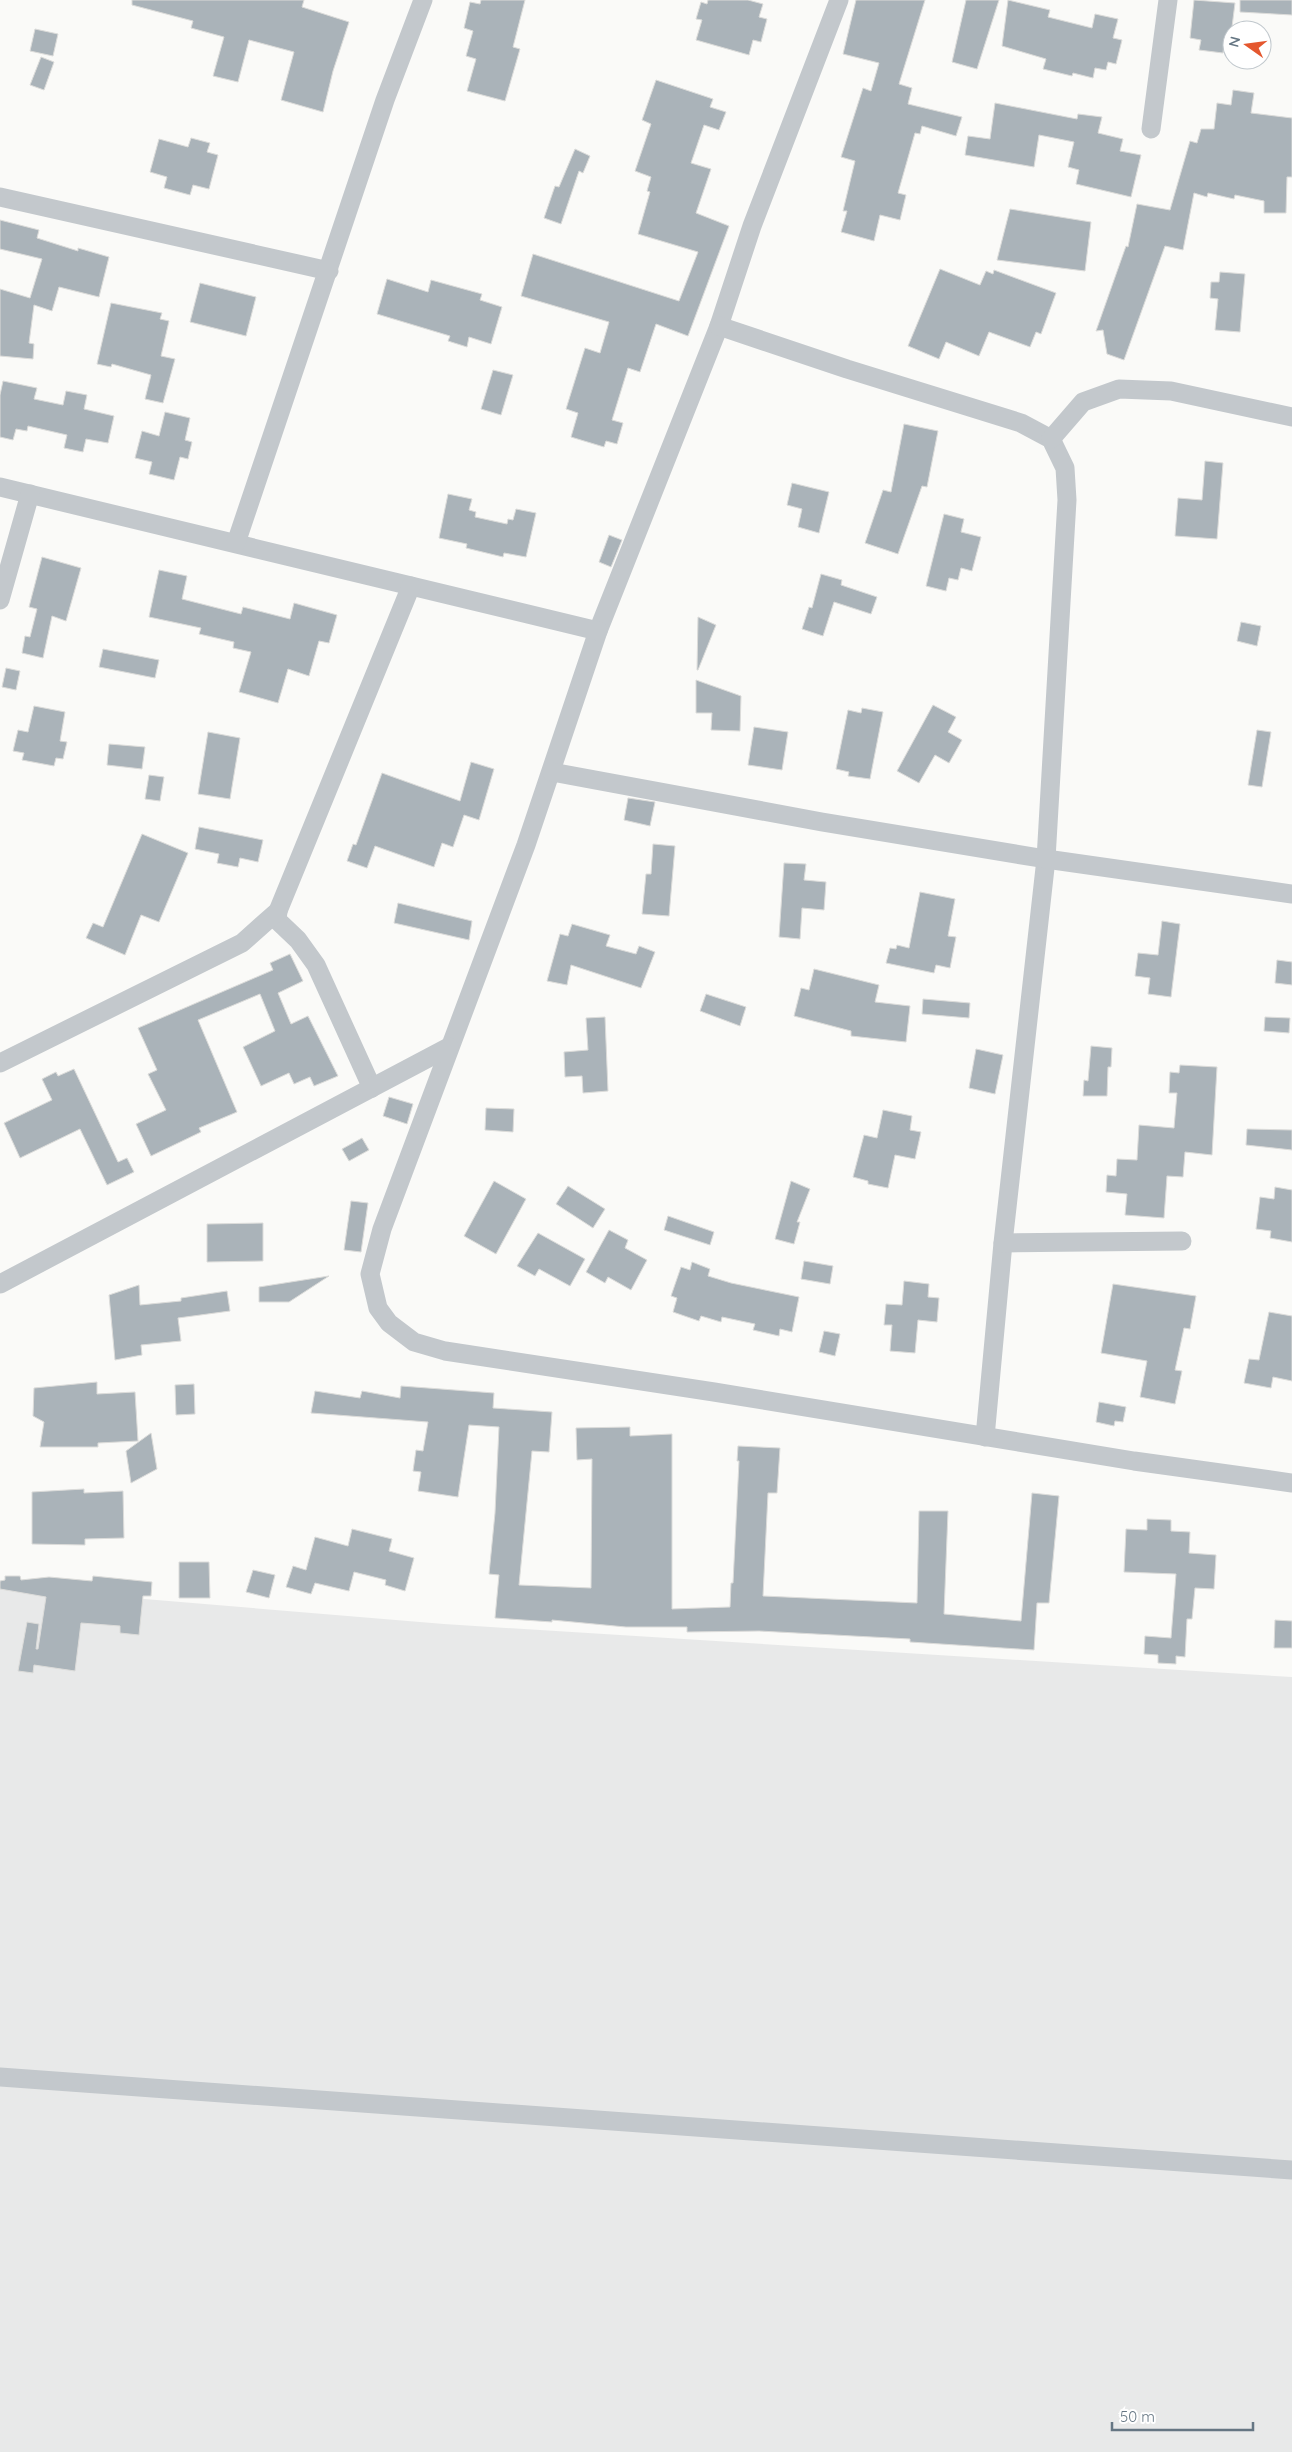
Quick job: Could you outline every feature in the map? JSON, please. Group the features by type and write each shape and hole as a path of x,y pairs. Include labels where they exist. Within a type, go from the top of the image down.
{"street":[{"path":"236,543 385,100 424,0"},
{"path":"839,0 752,226 719,326 598,631 552,772 382,1229 370,1274 378,1308 389,1322 414,1342 445,1351 985,1437 1292,1483"},
{"path":"1151,129 1168,0"},
{"path":"0,197 329,271"},
{"path":"719,326 847,369 1021,423 1051,439 1065,468 1067,500 1046,859 1003,1243 985,1437"},
{"path":"1051,439 1084,402 1119,389 1171,391 1292,418"},
{"path":"0,487 598,631"},
{"path":"0,600 30,494"},
{"path":"372,1088 316,966 298,940 277,920 278,911 410,586"},
{"path":"552,772 822,822 1046,859 1292,894"},
{"path":"0,1063 242,943 278,911"},
{"path":"0,1284 449,1047"},
{"path":"1003,1243 1182,1241"},
{"path":"0,2077 1292,2170"}],"shaded area":[{"path":"0,1587 444,1624 1292,1677 1292,2452 0,2452"}],"building":[{"path":"132,0 304,0 302,7 349,22 333,71 323,112 281,100 294,52 249,40 238,82 213,76 224,37 191,28 193,21 132,5"},
{"path":"481,0 525,0 513,47 520,49 505,101 467,91 476,59 466,56 473,31 464,28 470,2 480,4"},
{"path":"708,0 748,0 763,4 759,17 767,19 761,42 753,40 749,55 696,40 702,20 696,19 701,2 707,4"},
{"path":"856,0 925,0 899,84 912,88 908,104 962,117 956,136 922,126 920,134 915,133 898,193 906,195 900,220 880,215 874,241 841,232 847,211 843,211 855,161 841,157 863,88 871,91 879,63 843,54"},
{"path":"966,0 999,0 977,69 952,62"},
{"path":"1008,0 1050,10 1048,17 1092,28 1095,14 1118,19 1113,38 1122,40 1116,64 1108,62 1106,70 1095,68 1093,78 1073,73 1072,76 1043,69 1046,59 1002,46"},
{"path":"1194,0 1235,3 1233,20 1222,20 1222,53 1199,50 1201,40 1190,38"},
{"path":"1240,0 1292,0 1292,15 1240,12"},
{"path":"35,29 58,34 53,56 30,51"},
{"path":"41,57 54,62 44,90 30,85"},
{"path":"656,80 713,99 710,107 726,112 719,130 704,125 691,163 711,169 696,213 729,226 688,336 656,324 640,372 628,368 612,420 623,423 617,444 606,441 604,447 571,437 578,413 566,409 585,348 600,353 609,322 521,296 533,254 679,301 698,252 638,234 650,192 647,191 651,177 635,171 651,124 642,120"},
{"path":"1233,90 1254,93 1251,113 1292,118 1292,177 1287,177 1286,213 1264,213 1264,201 1235,195 1234,199 1208,193 1207,197 1194,193 1183,250 1165,246 1124,360 1107,354 1103,330 1096,331 1126,246 1128,247 1137,204 1170,210 1190,141 1197,143 1201,129 1214,129 1217,103 1231,105"},
{"path":"995,103 1077,119 1078,114 1102,117 1098,133 1123,139 1120,151 1141,155 1131,197 1076,184 1079,170 1068,167 1074,142 1039,135 1034,167 965,155 968,136 990,139"},
{"path":"191,138 210,143 207,152 218,155 209,189 193,185 190,195 164,188 167,177 150,172 159,139 188,147"},
{"path":"575,149 590,156 583,173 579,171 561,224 544,218 555,186 559,187"},
{"path":"1010,209 1091,222 1085,271 997,260"},
{"path":"0,220 39,230 37,238 78,251 78,248 109,257 99,297 59,287 52,311 34,305 29,343 34,344 33,359 0,356 0,289 30,298 42,259 0,249"},
{"path":"940,269 980,285 986,271 993,274 994,270 1056,293 1041,334 1036,332 1030,347 989,332 979,356 946,342 939,359 908,346"},
{"path":"1220,272 1245,274 1240,332 1215,330 1218,299 1210,298 1211,282 1219,282"},
{"path":"387,279 428,292 431,280 482,294 480,300 502,307 491,344 469,337 467,347 448,341 450,336 377,314"},
{"path":"200,283 256,297 246,336 190,322"},
{"path":"111,303 162,313 160,319 169,321 161,356 175,359 163,403 145,399 151,375 112,364 111,367 97,364"},
{"path":"493,370 513,375 501,415 481,409"},
{"path":"3,381 37,388 34,399 63,405 66,391 87,395 84,409 114,416 108,443 86,439 83,452 64,448 67,435 28,426 27,431 16,429 13,440 0,437 0,395"},
{"path":"165,412 190,418 185,440 192,442 188,459 180,457 174,480 149,474 152,462 135,458 142,431 159,436"},
{"path":"904,424 938,431 927,487 922,486 898,554 865,543 883,490 891,492"},
{"path":"1205,461 1223,463 1217,539 1175,536 1178,498 1202,500"},
{"path":"792,483 829,492 819,533 798,527 802,509 787,505"},
{"path":"448,494 472,499 469,510 476,512 475,517 507,524 508,519 513,520 516,509 536,513 526,557 504,553 503,557 466,548 467,544 439,538"},
{"path":"944,514 964,519 961,532 981,537 972,571 961,568 958,580 949,578 946,591 926,586"},
{"path":"609,535 622,540 611,567 599,562"},
{"path":"42,557 81,568 66,621 52,616 43,658 22,653 25,636 30,637 37,609 29,607"},
{"path":"159,570 187,576 182,599 241,614 243,607 290,619 294,603 337,615 329,643 319,641 309,676 288,669 278,703 239,692 251,652 233,648 234,642 199,634 201,628 149,617"},
{"path":"821,574 842,580 841,585 877,597 871,614 834,602 823,636 802,629 809,607 812,608"},
{"path":"698,617 716,625 697,670"},
{"path":"1241,622 1261,626 1257,646 1237,641"},
{"path":"103,649 159,660 155,678 99,667"},
{"path":"6,668 20,671 16,690 2,687"},
{"path":"696,680 741,696 740,731 711,730 712,713 696,713"},
{"path":"933,705 956,717 948,732 962,740 949,763 935,755 919,783 897,771"},
{"path":"34,706 65,712 60,741 67,742 63,759 56,758 54,766 22,760 24,753 13,751 18,730 28,732"},
{"path":"862,708 883,712 870,779 848,776 849,772 836,769 848,710 861,713"},
{"path":"754,727 788,732 782,770 748,765"},
{"path":"1257,730 1271,732 1262,787 1248,785"},
{"path":"208,732 240,738 230,799 198,794"},
{"path":"109,744 145,747 142,769 107,765"},
{"path":"471,762 494,769 479,820 464,815 453,847 442,843 434,867 375,846 367,868 347,861 353,844 356,845 382,773 460,801"},
{"path":"149,775 164,777 160,801 145,799"},
{"path":"628,798 655,802 650,826 624,820"},
{"path":"199,827 263,840 258,862 240,858 238,867 217,863 219,854 195,849"},
{"path":"142,834 188,853 159,922 141,915 125,955 86,938 93,923 103,927"},
{"path":"653,844 675,846 669,916 642,914 646,874 651,874"},
{"path":"784,863 806,864 804,880 826,882 824,910 802,908 800,939 779,937"},
{"path":"920,892 955,899 948,936 956,937 950,968 936,965 934,973 886,963 890,948 896,949 897,945 909,948"},
{"path":"398,903 472,921 469,940 394,923"},
{"path":"1162,921 1180,924 1171,997 1148,994 1150,978 1135,976 1138,953 1158,955"},
{"path":"572,924 610,935 606,946 636,954 639,946 655,952 641,988 571,965 567,985 547,981 560,934 568,936"},
{"path":"290,954 303,981 278,993 291,1024 308,1016 338,1076 314,1086 310,1077 294,1084 289,1073 261,1086 243,1047 275,1031 260,994 198,1020 237,1112 199,1128 201,1132 151,1156 136,1124 166,1110 148,1074 157,1070 138,1028 273,970 270,963"},
{"path":"1277,960 1292,962 1292,985 1275,983"},
{"path":"814,969 879,985 875,1002 910,1006 906,1042 851,1036 851,1031 794,1016 801,988 809,990"},
{"path":"706,994 746,1007 740,1026 700,1011"},
{"path":"923,999 970,1003 969,1018 922,1014"},
{"path":"605,1017 608,1091 583,1093 582,1076 565,1077 564,1052 588,1050 586,1018"},
{"path":"1265,1017 1290,1018 1289,1033 1264,1031"},
{"path":"1091,1046 1112,1048 1111,1067 1108,1067 1107,1096 1083,1096 1084,1080 1088,1081"},
{"path":"976,1049 1003,1055 995,1094 969,1088"},
{"path":"1180,1065 1217,1067 1212,1155 1185,1152 1183,1177 1167,1176 1164,1218 1125,1215 1127,1194 1106,1192 1107,1175 1116,1176 1117,1159 1137,1160 1139,1125 1174,1128 1177,1093 1169,1093 1170,1072 1179,1073"},
{"path":"74,1069 118,1162 127,1158 134,1172 107,1185 80,1129 20,1158 4,1123 52,1100 42,1079 56,1072 58,1076"},
{"path":"389,1097 413,1104 407,1124 383,1116"},
{"path":"486,1108 514,1109 513,1132 485,1130"},
{"path":"883,1110 912,1116 910,1130 921,1132 915,1159 895,1155 888,1188 868,1184 868,1181 853,1177 864,1135 877,1138"},
{"path":"1247,1129 1292,1130 1292,1150 1246,1145"},
{"path":"362,1138 369,1150 349,1161 342,1149"},
{"path":"494,1181 526,1199 496,1254 464,1236"},
{"path":"791,1181 810,1189 797,1222 800,1222 794,1244 775,1239"},
{"path":"568,1186 605,1209 593,1228 556,1204"},
{"path":"1275,1187 1292,1190 1292,1242 1270,1238 1271,1231 1256,1229 1260,1197 1274,1199"},
{"path":"351,1201 368,1203 361,1252 344,1250"},
{"path":"668,1216 714,1232 710,1245 664,1230"},
{"path":"263,1223 263,1261 207,1262 207,1224"},
{"path":"609,1230 628,1240 625,1248 647,1260 631,1290 608,1277 605,1283 586,1272"},
{"path":"538,1233 585,1259 570,1286 539,1269 535,1276 517,1266"},
{"path":"804,1261 833,1266 830,1284 801,1279"},
{"path":"692,1262 710,1269 708,1276 731,1283 799,1297 792,1332 780,1329 779,1336 753,1330 755,1324 722,1317 721,1322 701,1316 699,1321 673,1312 677,1298 671,1296 681,1267 690,1270"},
{"path":"329,1276 289,1302 259,1302 259,1287"},
{"path":"904,1281 929,1284 928,1297 939,1298 937,1322 918,1320 915,1353 890,1351 892,1325 884,1325 886,1304 902,1305"},
{"path":"1113,1284 1196,1296 1190,1329 1184,1328 1175,1370 1182,1371 1175,1404 1140,1397 1147,1361 1101,1353"},
{"path":"139,1285 140,1305 181,1301 181,1298 227,1291 230,1311 178,1318 181,1341 141,1345 142,1355 115,1360 109,1295"},
{"path":"1269,1312 1292,1316 1292,1381 1273,1377 1271,1388 1244,1383 1249,1359 1259,1360"},
{"path":"824,1331 840,1334 835,1356 819,1352"},
{"path":"97,1382 97,1394 135,1392 138,1441 98,1443 98,1447 40,1447 44,1422 33,1416 34,1388"},
{"path":"194,1384 195,1414 176,1415 175,1385"},
{"path":"401,1386 494,1393 493,1408 552,1412 549,1452 532,1451 519,1585 591,1588 592,1459 577,1460 576,1428 630,1427 630,1436 672,1434 672,1609 730,1607 731,1583 733,1583 739,1461 737,1461 738,1446 780,1448 777,1493 768,1493 763,1596 917,1603 919,1511 948,1511 944,1614 1021,1621 1032,1493 1059,1496 1049,1603 1037,1603 1034,1650 910,1642 910,1639 759,1631 687,1632 687,1627 626,1627 552,1620 552,1622 495,1618 499,1575 489,1574 495,1513 499,1427 469,1425 458,1497 418,1491 421,1472 413,1471 416,1450 423,1451 428,1422 311,1413 315,1391 360,1398 362,1391 400,1398"},
{"path":"1099,1402 1126,1407 1123,1422 1115,1421 1114,1426 1096,1422"},
{"path":"151,1433 157,1469 131,1483 126,1451"},
{"path":"84,1489 84,1493 123,1491 124,1538 85,1539 85,1545 32,1544 32,1492"},
{"path":"1147,1519 1171,1520 1171,1531 1190,1532 1189,1553 1216,1555 1214,1589 1195,1588 1192,1619 1187,1619 1185,1657 1176,1656 1176,1664 1158,1663 1158,1655 1144,1654 1145,1636 1171,1638 1176,1574 1124,1572 1126,1529 1147,1530"},
{"path":"352,1529 392,1539 389,1551 414,1558 405,1591 385,1585 386,1580 354,1572 349,1591 315,1583 311,1594 286,1587 293,1566 306,1570 315,1537 348,1546"},
{"path":"179,1562 209,1562 210,1598 179,1598"},
{"path":"253,1570 275,1575 269,1598 246,1592"},
{"path":"5,1576 20,1576 21,1580 49,1577 92,1581 93,1576 152,1582 151,1596 143,1596 139,1635 120,1633 120,1626 81,1623 75,1671 34,1665 33,1673 18,1671 27,1622 39,1624 36,1649 38,1649 46,1597 0,1589 0,1581 5,1580"},
{"path":"1275,1620 1292,1621 1292,1648 1274,1648"}]}
